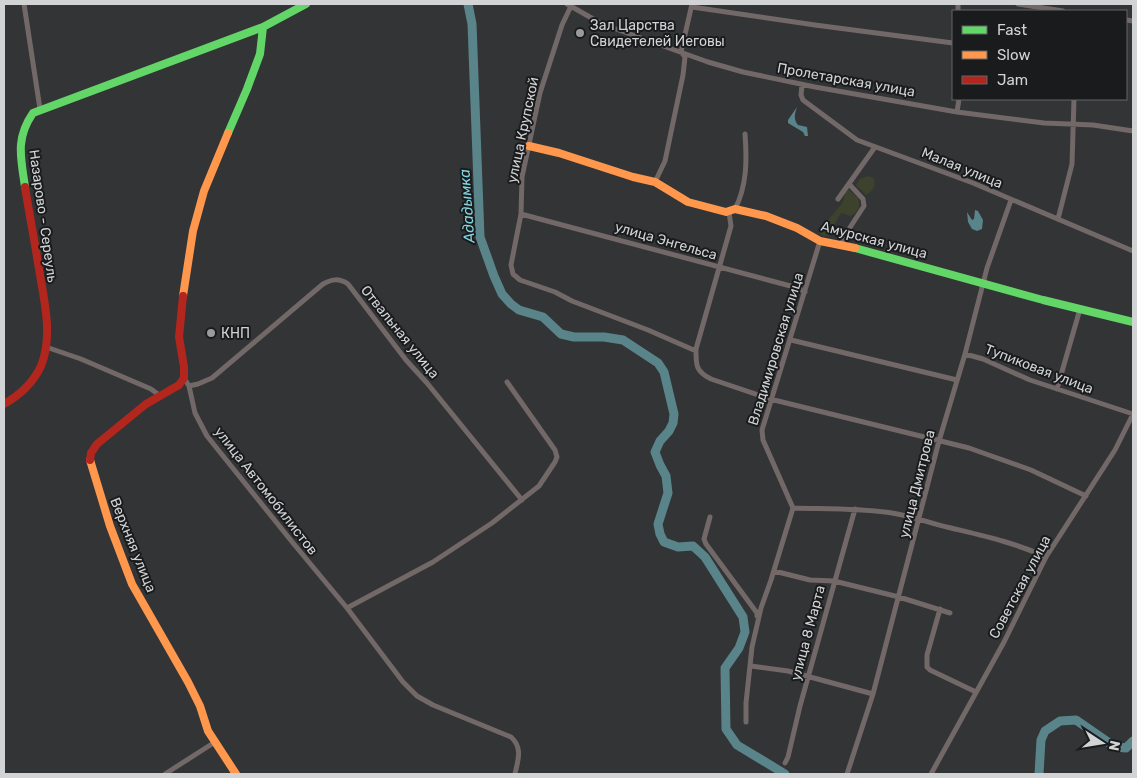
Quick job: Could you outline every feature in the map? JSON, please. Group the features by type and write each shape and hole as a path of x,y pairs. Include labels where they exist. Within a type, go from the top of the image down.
{"street":[{"path":"24,4 40,109"},
{"name":"Назарово - Сереуль","path":"4,404 17,398 29,387 42,361 46,347 44,303 20,151 21,135 24,126 33,113 263,27 306,4"},
{"name":"Пролетарская улица","path":"570,4 602,24 743,72 802,85 957,112 1044,123 1074,124 1133,131"},
{"name":"улица Крупской","path":"570,4 540,93 522,178 521,214 511,265 513,274 520,280 555,292 696,351"},
{"path":"1018,4 1057,10"},
{"path":"655,182 664,161 684,75 685,57 681,52 692,5 952,43"},
{"path":"184,378 179,337 181,310 193,231 204,191 260,54 263,27"},
{"name":"Малая улица","path":"802,85 801,95 807,104 857,140 924,164 1133,251"},
{"path":"957,112 959,100"},
{"path":"1058,219 1072,164 1074,100"},
{"path":"746,134 746,172 742,190 732,210 731,226 696,351 696,363 702,374 710,379 770,399 969,448 1031,470 1086,496"},
{"name":"Амурская улица","path":"529,146 559,153 633,177 655,182 688,202 766,216 797,228 820,241 898,259 983,284 1133,322"},
{"path":"838,199 875,147"},
{"path":"841,245 864,206 863,199 849,184"},
{"name":"улица Дмитрова","path":"847,774 873,694 939,442 983,284 1011,200"},
{"name":"улица Энгельса","path":"521,214 798,288 804,292"},
{"name":"Владимировская улица","path":"793,508 763,440 762,430 820,241"},
{"name":"Отвальная улица","path":"189,386 212,378 323,284 330,280 340,280 348,284 406,360 522,500"},
{"path":"1057,389 1080,309"},
{"path":"791,340 957,380"},
{"path":"46,347 90,363 151,389 160,395"},
{"name":"Тупиковая улица","path":"965,354 983,359 1030,380 1133,414"},
{"name":"улица Автомобилистов","path":"184,378 189,386 195,413 207,436 347,608 403,682 417,696 433,705 502,732 516,742 519,748 519,756 515,774"},
{"name":"Верхняя улица","path":"184,378 179,385 160,395 97,444 91,453 90,463 110,526 132,584 188,682 200,706 208,731 236,774"},
{"path":"347,608 433,562 492,523 539,486 555,462 557,457 555,450 507,382"},
{"name":"Советская улица","path":"930,774 976,692 1046,557 1115,450 1133,414"},
{"path":"746,722 746,703 751,666 750,655 758,622 793,508 855,509 920,518 942,526 1008,542 1046,557"},
{"name":"улица 8 Марта","path":"785,763 855,509"},
{"path":"710,517 704,539 706,544 757,613 758,622"},
{"path":"774,571 810,580 834,581 899,597 950,613"},
{"path":"940,609 927,655 927,667 976,692"},
{"path":"751,666 778,669 873,694"},
{"path":"165,774 215,742"}],"green space":[{"path":"867,176 874,178 875,184 866,195 856,185 860,179"},
{"path":"848,189 858,198 858,209 850,216 842,213 829,236 823,236 820,234 822,228 843,202"}],"water":[{"path":"797,107 795,120 798,125 807,127 808,136 805,136 803,132 788,123"},
{"path":"975,210 978,211 983,220 982,229 977,231 972,229 968,222 967,212 972,220 974,219"}],"waterway":[{"name":"Ададымка","path":"468,4 472,24 480,237 494,276 502,294 511,304 519,310 543,317 561,334 574,337 604,337 623,340 658,363 664,372 674,414 673,423 660,441 655,452 666,476 668,493 658,524 660,534 664,542 678,547 693,546 705,557 743,617 745,632 739,648 725,668 726,729 737,745 785,774"},
{"name":"Ададымка","path":"1039,774 1041,740 1045,731 1060,721 1076,720 1115,747 1126,748 1133,741"}],"traffic: fast":[{"path":"25,187 21,149 24,131 33,113 263,27 306,4"},
{"path":"228,133 260,54 263,27"},
{"path":"855,248 1043,300 1133,322"}],"traffic: slow":[{"path":"183,296 193,231 204,191 228,133"},
{"path":"529,146 559,153 633,177 655,182 688,202 726,212 735,209 766,216 797,228 820,241 855,248"},
{"path":"90,460 110,526 132,584 188,682 200,706 208,731 236,774"}],"traffic: jam":[{"path":"4,404 21,393 34,378 41,366 47,341 45,302 25,187"},
{"path":"90,460 91,453 97,444 146,404 179,385 184,378 179,337 183,296"}],"place":[{"name":"Зал Царства Свидетелей Иеговы","path":"580,33"},
{"name":"КНП","path":"211,333"}]}
